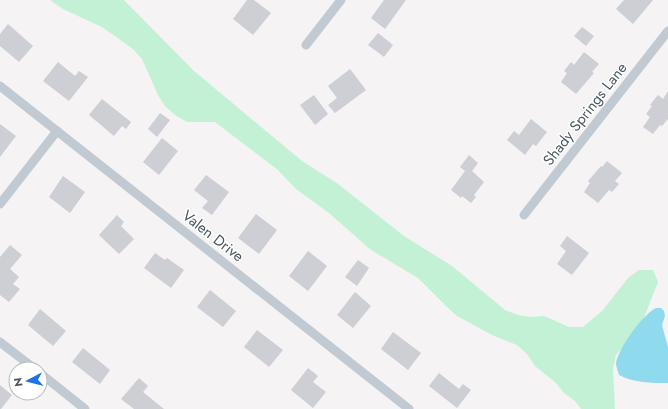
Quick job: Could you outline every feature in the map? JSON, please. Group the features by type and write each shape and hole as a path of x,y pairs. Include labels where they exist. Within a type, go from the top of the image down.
{"street":[{"path":"306,45 341,0"},
{"name":"Shady Springs Lane","path":"524,215 668,31"},
{"name":"Valen Drive","path":"0,86 409,409"},
{"path":"0,204 57,131"},
{"path":"0,342 25,361"},
{"path":"48,379 85,409"}],"green space":[{"path":"50,0 124,0 194,71 302,161 338,184 404,236 452,266 505,310 518,315 531,317 544,316 569,327 583,327 603,310 628,278 639,270 653,270 658,282 642,323 634,335 616,355 613,369 615,409 581,409 575,401 564,393 556,383 535,366 527,354 517,345 492,335 457,316 418,278 371,250 329,213 296,189 278,170 215,122 187,122 175,115 165,106 158,95 142,59 133,49 102,27 63,9"}],"water":[{"path":"656,308 661,308 664,311 665,316 662,325 668,347 668,383 649,383 625,378 619,375 616,363 618,357 632,332 644,317"}],"building":[{"path":"247,0 254,0 271,13 253,35 233,19"},
{"path":"384,0 406,0 385,29 371,18"},
{"path":"624,0 653,0 633,24 616,9"},
{"path":"8,24 33,46 19,62 0,46 0,34"},
{"path":"582,27 594,36 586,46 574,36"},
{"path":"378,33 393,45 384,57 368,45"},
{"path":"584,52 599,64 592,72 594,73 576,94 561,82 567,73 564,71 571,62 574,65"},
{"path":"58,62 75,76 79,71 88,77 69,101 43,81"},
{"path":"350,69 366,90 335,113 328,105 337,98 328,86"},
{"path":"668,91 668,119 662,126 660,125 653,134 643,127 650,117 646,114 652,106 650,105 658,95 663,99"},
{"path":"314,95 328,114 315,125 300,105"},
{"path":"102,99 131,122 126,129 122,126 114,136 89,115"},
{"path":"160,113 170,120 157,137 148,129"},
{"path":"531,119 547,132 536,146 533,144 525,155 507,140 514,131 519,135"},
{"path":"0,124 16,136 0,157"},
{"path":"162,138 178,151 159,175 143,162"},
{"path":"469,155 478,163 472,171 484,182 474,195 476,197 471,203 462,196 461,198 451,190 465,171 460,167"},
{"path":"607,161 622,173 615,181 619,184 612,192 609,190 598,203 584,192 590,183 588,181"},
{"path":"206,175 229,192 212,215 202,208 208,201 194,190"},
{"path":"63,176 85,192 70,213 49,197"},
{"path":"256,214 277,230 259,254 238,238"},
{"path":"117,215 124,222 121,226 134,239 119,254 99,235"},
{"path":"567,236 589,253 572,275 557,264 566,251 560,246"},
{"path":"10,245 22,255 10,269 19,277 13,284 20,289 9,302 0,295 0,257"},
{"path":"308,251 327,266 308,291 289,276"},
{"path":"155,253 165,260 167,258 184,270 171,288 144,268"},
{"path":"358,260 369,268 357,286 345,277"},
{"path":"210,290 236,311 223,327 197,307"},
{"path":"355,292 371,306 353,328 337,315"},
{"path":"40,309 66,331 53,346 28,325"},
{"path":"257,330 283,350 269,367 244,347"},
{"path":"393,332 421,353 408,370 381,349"},
{"path":"83,348 110,370 100,384 72,362"},
{"path":"308,368 318,376 313,382 326,392 313,408 291,390"},
{"path":"439,373 459,389 463,384 471,390 457,408 429,386"},
{"path":"139,378 148,386 143,392 164,409 134,409 121,399"},
{"path":"0,385 8,392 8,400 0,409"}]}
